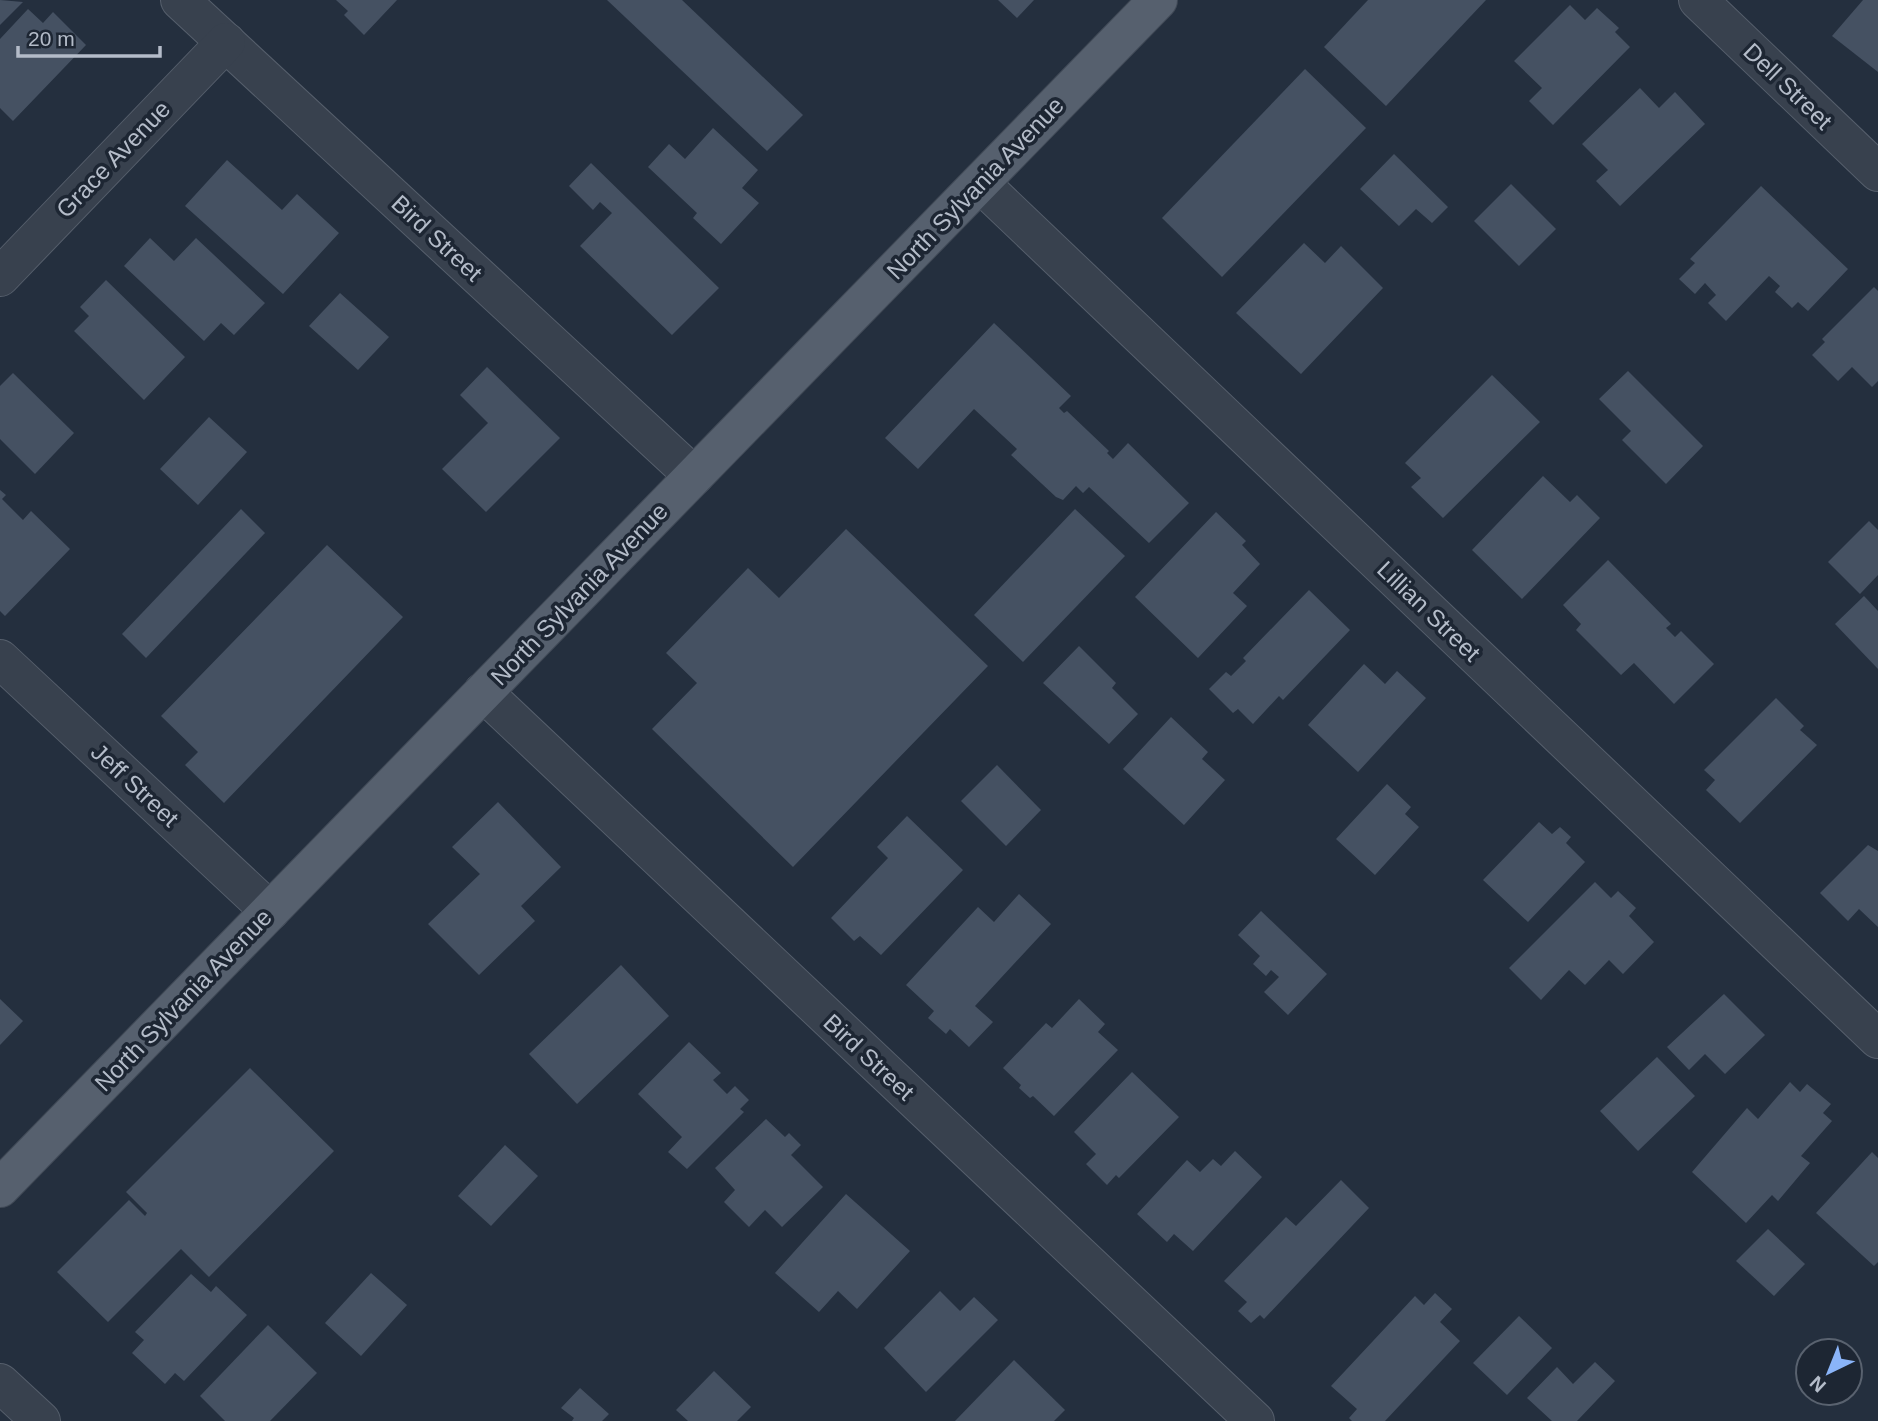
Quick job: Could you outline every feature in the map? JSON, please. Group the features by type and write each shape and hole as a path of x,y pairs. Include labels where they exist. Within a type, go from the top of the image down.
{"main road":[{"name":"North Sylvania Avenue","path":"0,1188 1158,0"}],"street":[{"name":"Bird Street","path":"180,0 694,476"},
{"name":"Dell Street","path":"1698,0 1878,172"},
{"name":"Grace Avenue","path":"0,277 226,42"},
{"name":"Lillian Street","path":"980,183 1878,1039"},
{"name":"Jeff Street","path":"0,659 270,911"},
{"name":"Bird Street","path":"483,692 1255,1421"},
{"path":"0,1383 41,1421"}],"building":[{"path":"0,0 23,2 0,25"},
{"path":"336,0 397,0 364,35 344,15 348,11"},
{"path":"607,0 682,0 803,115 767,151"},
{"path":"998,0 1034,0 1017,18"},
{"path":"1368,0 1486,0 1386,106 1324,47"},
{"path":"1863,0 1878,0 1878,72 1832,36"},
{"path":"1570,5 1585,20 1597,8 1619,28 1615,32 1630,47 1553,125 1529,101 1542,88 1514,61"},
{"path":"28,9 43,23 53,12 86,45 13,121 0,108 0,39"},
{"path":"1305,69 1366,128 1222,277 1162,218"},
{"path":"1640,88 1659,108 1675,92 1705,124 1620,206 1596,181 1608,170 1582,144"},
{"path":"713,128 758,170 742,188 759,203 721,244 693,218 697,213 648,167 669,144 685,159"},
{"path":"1394,154 1448,207 1432,223 1416,209 1399,226 1360,189"},
{"path":"227,160 282,210 297,194 339,233 283,294 185,206"},
{"path":"591,163 719,288 672,335 580,246 612,213 600,202 593,210 569,186"},
{"path":"1511,184 1556,229 1519,266 1474,221"},
{"path":"1761,186 1848,269 1808,311 1798,302 1792,308 1775,292 1780,286 1769,276 1726,321 1708,303 1716,295 1705,283 1695,294 1679,279 1695,263 1690,259"},
{"path":"150,238 174,261 196,238 265,303 234,335 221,323 204,341 124,266"},
{"path":"1304,243 1325,263 1341,246 1383,288 1301,374 1236,313"},
{"path":"106,280 185,357 144,400 74,331 89,316 80,307"},
{"path":"1874,287 1878,291 1878,381 1872,387 1852,367 1838,381 1812,355 1825,342 1822,339"},
{"path":"340,293 389,337 358,370 309,326"},
{"path":"994,323 1071,396 1059,408 1064,413 1067,411 1109,451 1107,453 1113,459 1128,443 1189,503 1149,543 1089,487 1083,493 1076,486 1063,500 1056,497 1011,455 1017,449 974,409 918,469 885,438"},
{"path":"487,367 560,438 486,512 442,469 488,423 460,395"},
{"path":"1628,371 1703,446 1666,484 1622,440 1631,431 1599,399"},
{"path":"13,373 74,433 35,474 0,439 0,386"},
{"path":"1492,375 1540,422 1443,518 1411,487 1421,478 1405,463"},
{"path":"209,417 247,452 198,505 160,469"},
{"path":"1543,476 1570,502 1577,495 1600,518 1522,599 1472,550"},
{"path":"0,490 6,495 2,499 23,520 31,511 70,549 5,616 0,611"},
{"path":"241,509 265,533 146,658 122,634"},
{"path":"1075,509 1125,556 1023,662 974,615"},
{"path":"1216,512 1246,541 1242,545 1260,564 1233,593 1247,606 1198,658 1135,597"},
{"path":"1869,521 1878,530 1878,575 1860,594 1828,562"},
{"path":"846,529 988,666 793,867 652,729 697,683 666,653 748,568 779,598"},
{"path":"327,545 403,617 224,803 185,765 198,752 161,716"},
{"path":"1608,560 1671,624 1666,628 1675,637 1681,631 1714,664 1674,704 1634,663 1621,675 1576,630 1581,624 1563,605"},
{"path":"1309,590 1350,630 1283,700 1279,696 1253,724 1238,709 1233,713 1209,689 1226,672 1231,676 1246,661 1243,658"},
{"path":"1864,596 1878,611 1878,669 1835,624"},
{"path":"1079,646 1116,683 1112,688 1138,714 1109,744 1043,683"},
{"path":"1364,664 1385,684 1397,671 1426,698 1358,772 1308,725"},
{"path":"1776,698 1804,726 1800,730 1817,745 1740,823 1706,790 1715,780 1704,770"},
{"path":"1171,717 1208,752 1202,759 1225,780 1184,825 1123,769"},
{"path":"997,765 1041,810 1006,846 961,801"},
{"path":"1387,784 1411,807 1405,814 1419,827 1375,875 1336,839"},
{"path":"498,802 561,867 521,906 535,921 479,975 428,924 480,874 452,847"},
{"path":"907,816 963,870 881,955 860,936 854,941 831,918 888,858 877,847"},
{"path":"1539,822 1552,834 1560,827 1571,837 1566,843 1585,862 1528,922 1483,880"},
{"path":"1868,845 1878,851 1878,927 1859,909 1848,921 1820,893"},
{"path":"1595,882 1611,898 1618,891 1636,908 1629,916 1654,942 1623,974 1609,960 1585,985 1569,970 1541,1000 1509,968"},
{"path":"1019,894 1051,924 975,1006 993,1022 969,1047 950,1029 946,1034 928,1018 934,1011 906,985 978,907 994,922"},
{"path":"1261,911 1327,974 1288,1015 1264,992 1279,977 1271,970 1266,976 1253,964 1260,956 1238,935"},
{"path":"621,965 669,1016 577,1104 529,1054"},
{"path":"1724,994 1765,1035 1725,1074 1705,1054 1689,1070 1667,1047"},
{"path":"0,999 23,1021 0,1045"},
{"path":"1079,999 1105,1024 1098,1032 1118,1050 1054,1116 1033,1096 1030,1098 1019,1088 1021,1085 1003,1068 1046,1023 1052,1028"},
{"path":"689,1042 721,1073 713,1080 727,1094 735,1086 749,1100 740,1109 744,1112 687,1169 668,1152 682,1137 638,1094"},
{"path":"1657,1057 1695,1096 1638,1151 1600,1111"},
{"path":"250,1068 334,1151 209,1277 181,1249 108,1322 57,1272 129,1200 145,1216 147,1213 126,1192"},
{"path":"1132,1072 1179,1117 1119,1178 1116,1175 1107,1185 1086,1164 1096,1154 1074,1132"},
{"path":"1790,1082 1800,1092 1807,1084 1831,1104 1823,1113 1832,1121 1801,1156 1810,1163 1778,1201 1772,1195 1746,1223 1692,1172 1747,1108 1758,1119"},
{"path":"766,1119 785,1137 789,1133 801,1145 791,1155 823,1187 782,1227 765,1210 749,1227 724,1202 735,1190 715,1168"},
{"path":"505,1145 538,1176 491,1226 458,1196"},
{"path":"1235,1151 1262,1177 1193,1251 1174,1234 1167,1242 1137,1214 1187,1160 1200,1172 1213,1159 1221,1166"},
{"path":"1872,1152 1878,1158 1878,1262 1874,1266 1816,1213"},
{"path":"1341,1180 1369,1208 1264,1319 1260,1315 1251,1323 1238,1311 1247,1302 1224,1281 1286,1217 1296,1226"},
{"path":"846,1194 910,1251 857,1309 838,1291 819,1312 775,1273"},
{"path":"1768,1229 1805,1264 1774,1296 1736,1261"},
{"path":"371,1273 407,1305 361,1356 325,1323"},
{"path":"191,1274 211,1292 216,1286 247,1315 184,1381 175,1373 165,1384 132,1353 144,1340 135,1332"},
{"path":"940,1291 960,1311 974,1297 998,1320 926,1392 884,1348"},
{"path":"1435,1293 1452,1309 1440,1322 1460,1341 1385,1421 1352,1421 1349,1418 1357,1409 1331,1386 1415,1296 1424,1305"},
{"path":"1519,1316 1552,1348 1507,1395 1473,1363"},
{"path":"268,1325 317,1373 270,1421 225,1421 200,1396"},
{"path":"1014,1360 1065,1410 1054,1421 955,1421"},
{"path":"1595,1362 1615,1381 1577,1421 1552,1421 1527,1398 1557,1367 1573,1384"},
{"path":"714,1371 751,1407 737,1421 688,1421 676,1410"},
{"path":"580,1388 609,1414 602,1421 572,1421 574,1418 561,1408"}]}
